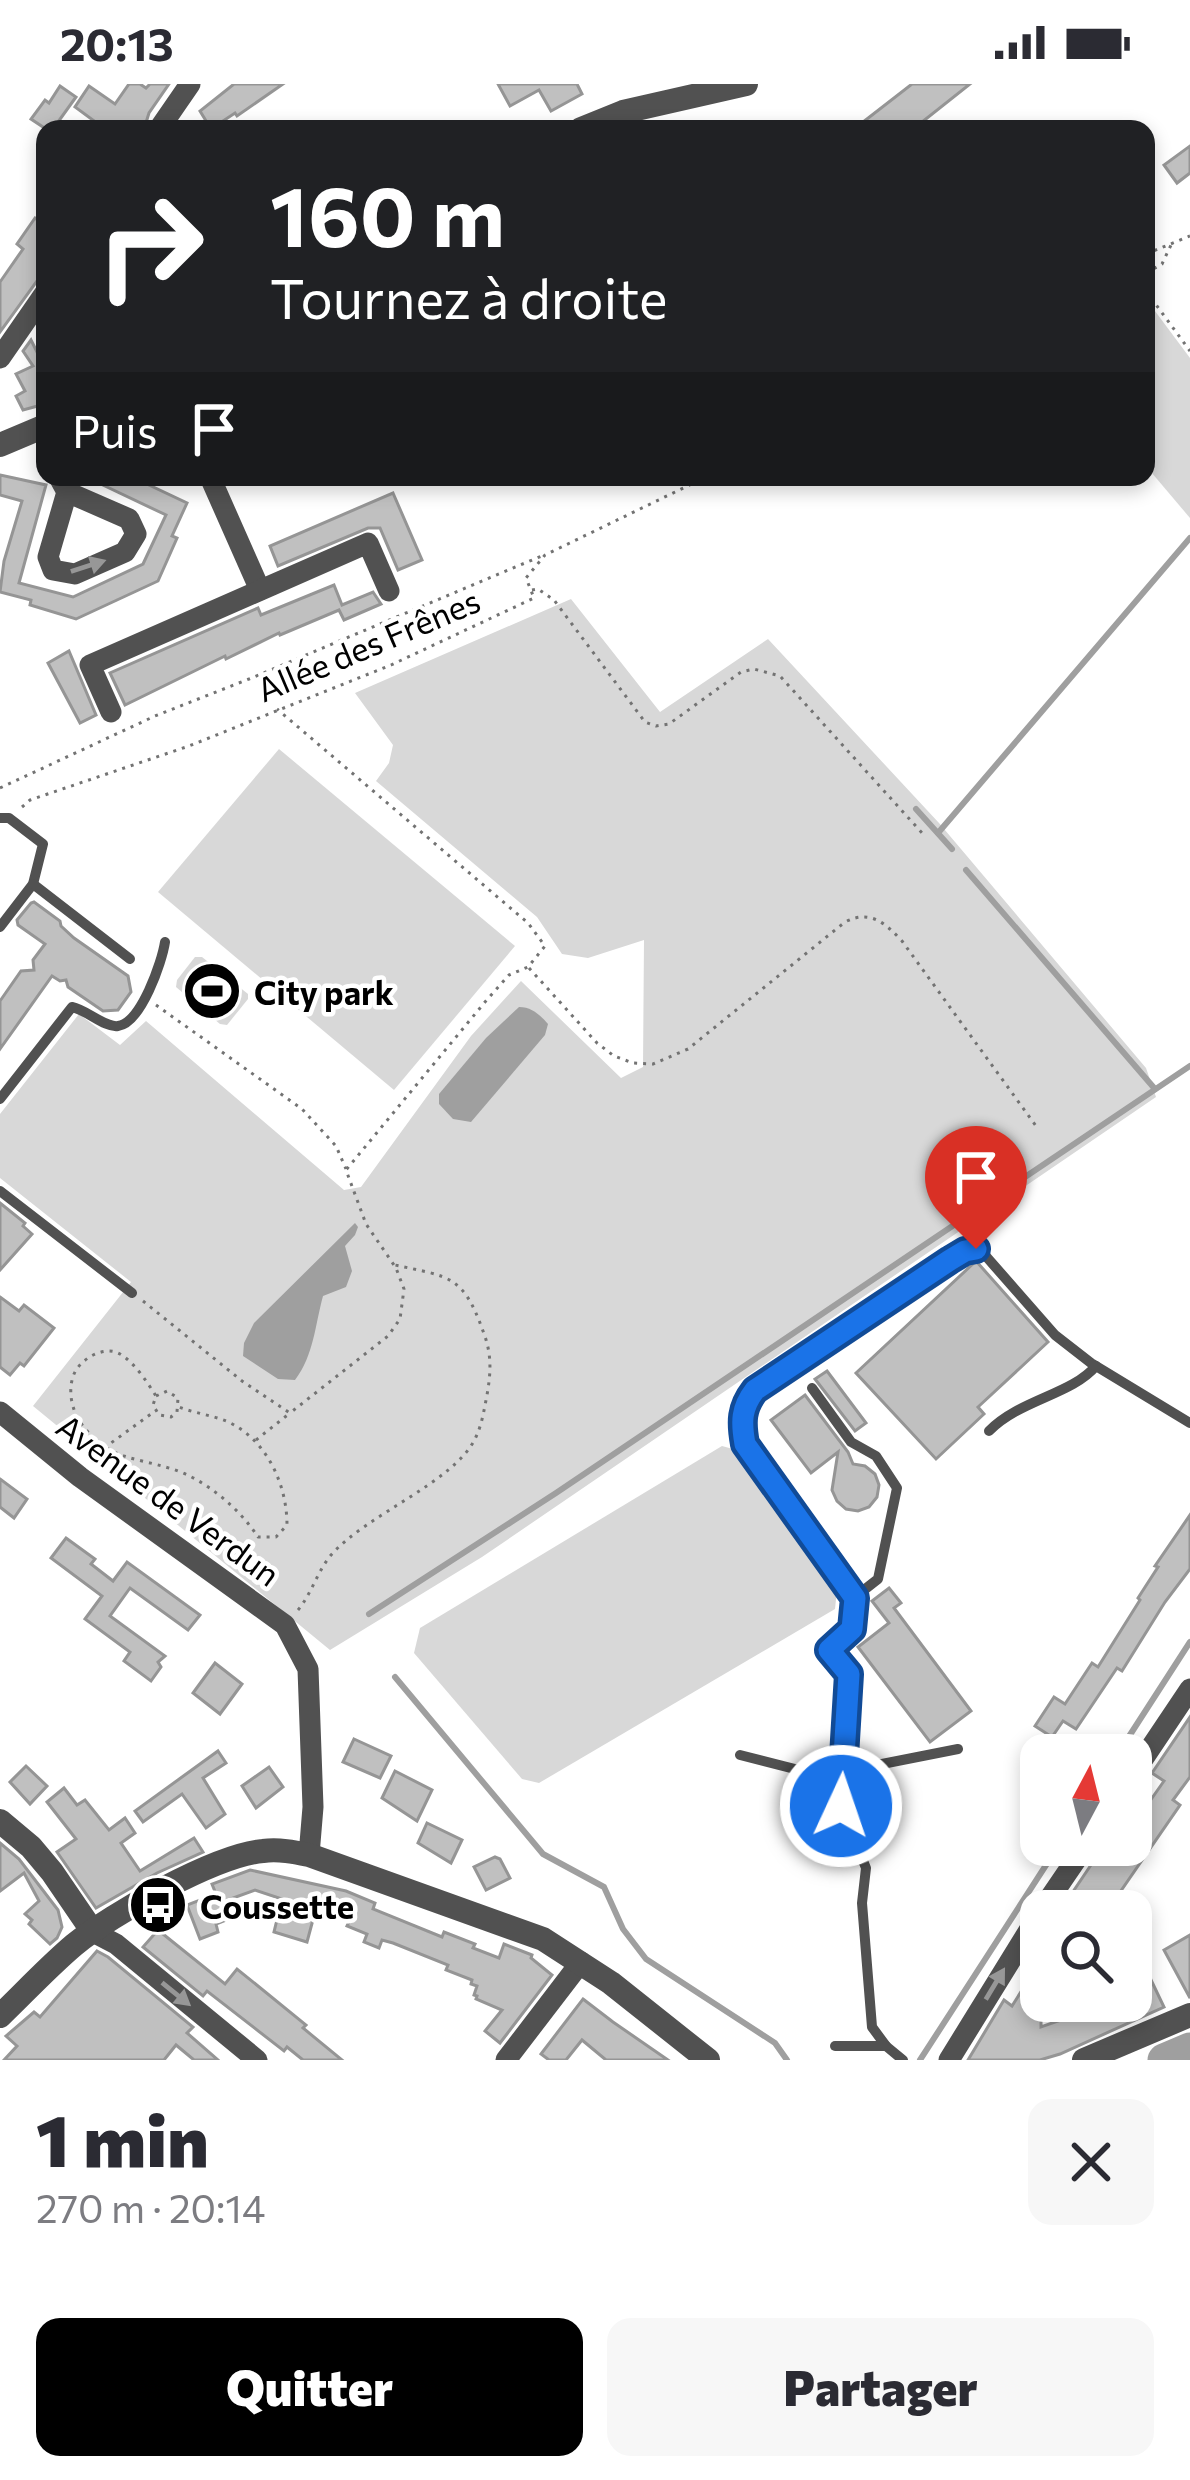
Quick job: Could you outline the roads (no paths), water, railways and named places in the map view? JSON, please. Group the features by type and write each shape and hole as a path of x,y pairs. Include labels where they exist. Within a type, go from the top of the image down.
{"street":[{"path":"164,120 190,84"},
{"path":"603,120 746,84"},
{"path":"0,358 36,306"},
{"path":"0,445 36,435"},
{"path":"214,486 260,590"},
{"path":"110,712 90,665 368,543 389,591"},
{"name":"Avenue de Verdun","path":"0,1412 80,1477 285,1625 308,1669 314,1807 309,1855"},
{"path":"1152,1746 1190,1689"},
{"path":"0,1821 41,1859 93,1932 116,1944 257,2060"},
{"path":"0,2016 93,1932 217,1862 284,1850 543,1939 581,1962 708,2060"},
{"path":"949,2060 1020,1945"},
{"path":"506,2060 581,1962"},
{"path":"1084,2060 1190,2015"}],"lane":[{"path":"0,927 33,884 44,844 4,818"},
{"path":"33,884 130,959"},
{"path":"0,1099 72,1007 116,1027 132,1017 162,966 165,942"},
{"path":"0,1191 132,1293"},
{"path":"903,2060 872,2027 862,1903 866,1868 841,1806 849,1674 829,1650 852,1629 855,1598 745,1444 741,1420 746,1401 755,1390 950,1260 976,1249 1055,1335 1190,1423"},
{"path":"989,1431 1023,1406 1088,1376 1096,1366"},
{"path":"812,1388 851,1442 877,1456 897,1488 878,1579 855,1598"},
{"path":"740,1755 842,1781 877,1766 958,1749"},
{"path":"835,2046 886,2046"}],"waterway":[{"path":"938,833 1190,538"},
{"path":"916,809 952,849"},
{"path":"966,870 1155,1089"},
{"path":"369,1614 1190,1066"},
{"path":"1131,1734 1190,1642"},
{"path":"395,1677 543,1854 604,1887 623,1929 646,1959 775,2043 787,2060"},
{"path":"920,2060 1045,1866"},
{"path":"1164,2060 1190,2049"}],"place":[{"name":"City park","path":"212,991"},
{"name":"Coussette","path":"158,1905"}]}
